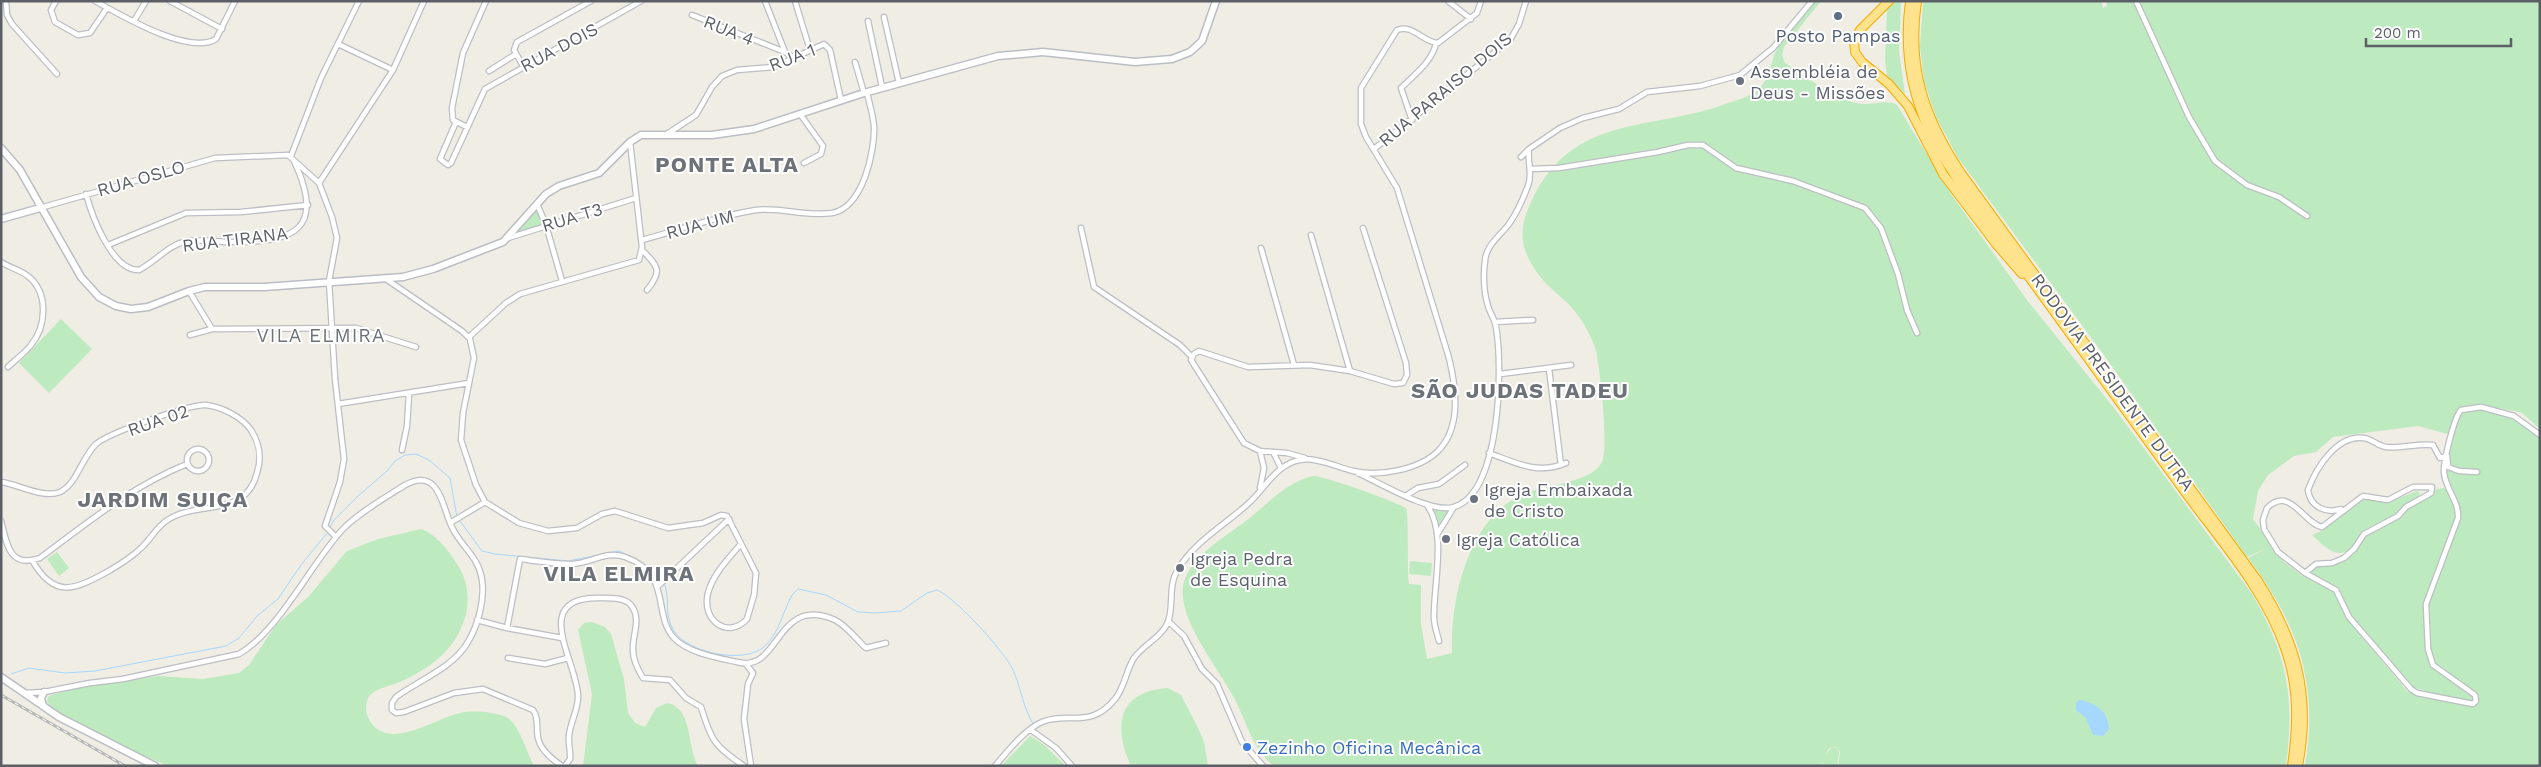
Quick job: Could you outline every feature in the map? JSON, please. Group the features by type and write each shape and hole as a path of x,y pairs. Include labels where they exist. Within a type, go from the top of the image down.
{"highway":[{"path":"1889,1 1856,35 1854,46 1857,57 1889,84 1908,106 1943,174 2007,258 2035,286"},
{"name":"RODOVIA PRESIDENTE DUTRA","path":"1910,1 1907,39 1911,75 1921,113 1931,138 2035,286 2232,556 2273,619 2287,654 2296,692 2297,725 2292,766"},
{"name":"RODOVIA PRESIDENTE DUTRA","path":"1917,1 1914,36 1916,71 1927,112 1939,138 1961,173 2254,576 2282,621 2295,654 2303,696 2303,740 2298,766"}],"street":[{"path":"6,1 7,14 20,35 57,74"},
{"path":"56,1 51,10 55,22 78,35 90,33 108,8"},
{"path":"95,1 159,35 176,40 212,41 222,29 235,1"},
{"path":"134,21 146,1"},
{"path":"170,1 222,29"},
{"path":"108,245 186,214 241,212 308,205 292,157 316,91 359,1"},
{"path":"319,183 393,70 424,1"},
{"path":"456,122 441,156 442,162 450,164 467,127 452,118 452,108 463,53 486,1"},
{"path":"522,66 514,49 517,42 591,1"},
{"name":"RUA DOIS","path":"467,127 481,96 492,84 641,1"},
{"path":"766,1 785,52"},
{"path":"796,1 810,50"},
{"path":"1,148 20,170 81,277 95,294 107,303 120,308 141,308 205,287 264,287 385,278 421,273 496,245 508,238 542,197 559,186 599,173 630,142 642,135 741,132 882,87 984,59 1017,53 1050,53 1135,62 1178,58 1190,52 1202,42 1216,1"},
{"path":"1448,1 1471,19"},
{"path":"1356,472 1401,470 1424,462 1444,444 1455,410 1454,378 1446,344 1424,281 1408,223 1396,188 1364,134 1361,124 1359,99 1362,85 1381,59 1397,30 1411,30 1436,44 1442,42 1471,19 1479,10 1481,1"},
{"name":"RUA PARAISO DOIS","path":"1374,149 1510,40 1519,24 1526,1"},
{"path":"1521,157 1529,149 1560,128 1583,118 1619,109 1647,92 1700,86 1740,75 1758,63 1773,48 1812,1"},
{"path":"2136,1 2189,117 2215,161 2247,185 2279,197 2307,216"},
{"name":"RUA 4","path":"692,15 785,52 793,58"},
{"path":"884,17 899,83"},
{"path":"868,21 882,87"},
{"path":"338,44 393,70"},
{"name":"RUA 1","path":"667,134 696,115 712,87 722,76 737,70 774,66 824,44 828,46 841,100"},
{"path":"1412,120 1401,88 1424,65 1436,44"},
{"path":"489,71 516,54"},
{"name":"RUA UM","path":"642,250 642,240 759,210 823,214 843,209 850,202 862,183 870,160 874,125 855,62"},
{"path":"800,114 823,146 820,154 804,163"},
{"path":"630,142 642,240"},
{"path":"1531,169 1558,168 1658,152 1688,145 1702,145 1736,168 1793,181 1865,208 1881,228 1898,274 1907,310 1917,333"},
{"path":"1438,534 1454,507 1479,482 1489,453 1500,398 1500,374 1495,322 1486,295 1486,254 1513,218 1528,186 1531,169 1529,149"},
{"name":"RUA OSLO","path":"1,219 215,158 283,155 292,157"},
{"path":"292,157 319,183 337,238 329,281 344,459 340,482 327,518 326,529 336,538"},
{"name":"RUA TIRANA","path":"86,194 95,223 108,245 124,266 139,270 164,252 188,241 246,241 288,236 300,227 308,205"},
{"name":"RUA T3","path":"508,238 636,198"},
{"path":"537,204 546,225 562,281"},
{"path":"1081,228 1094,287 1180,345 1192,357 1192,365 1211,388 1238,436 1247,445 1260,451 1297,455 1356,472 1426,504 1454,507"},
{"path":"1192,357 1199,351 1248,367 1310,365 1350,371 1394,384 1403,383 1407,375 1404,358 1363,228"},
{"path":"1311,235 1350,371"},
{"path":"1261,248 1294,366"},
{"path":"469,337 512,298 526,291 636,262 642,250 652,260 658,272 647,290"},
{"path":"1,262 29,277 39,289 43,302 38,334 30,347 8,367"},
{"path":"385,278 469,337 474,355 461,424 461,440 476,485 485,502 519,523 548,531 578,528 602,514 615,511 664,528 703,523 721,515 729,519 756,573 750,613 741,624 722,625 712,621 708,616 706,603 708,593 719,570 741,544"},
{"path":"189,291 212,329"},
{"path":"1495,322 1533,320"},
{"path":"190,335 212,329 361,329 416,347"},
{"path":"1500,374 1571,365"},
{"path":"1549,369 1561,465"},
{"path":"338,404 469,383"},
{"path":"402,450 407,426 409,394"},
{"name":"RUA 02","path":"2,482 44,493 61,491 68,486 89,452 107,437 185,408 204,405 220,408 237,417 250,429 259,446 261,461 256,480 245,494 220,507 174,516 165,522 130,558 83,586 71,589 50,583 32,560"},
{"path":"2305,573 2316,564 2332,563 2344,558 2354,549 2364,534 2398,516 2406,507 2431,493 2432,488 2429,486 2413,487 2388,500 2363,496 2344,508 2322,527 2313,523 2299,508 2291,503 2277,503 2267,508 2263,525 2272,544 2283,558 2305,573 2336,590 2349,617 2411,690 2466,704 2474,703 2475,695 2437,668 2431,662 2428,654 2426,604 2458,513 2444,473 2457,415 2468,408 2481,407 2514,416 2540,435"},
{"path":"2344,508 2331,512 2322,509 2312,502 2308,490 2327,457 2344,442 2359,438 2386,447 2433,445 2440,458 2447,456"},
{"path":"193,450 204,450 209,456 208,466 202,471 195,471 187,464 188,456 193,450"},
{"path":"1259,492 1264,468 1260,451"},
{"path":"1273,452 1281,468"},
{"path":"1489,453 1534,469 1544,470 1566,463"},
{"path":"2447,456 2448,467 2459,471 2477,472"},
{"path":"995,766 1031,730 1046,721 1083,718 1103,709 1115,699 1136,656 1163,629 1168,621 1172,586 1177,570 1196,549 1250,503 1281,468 1293,461 1306,458"},
{"path":"1,521 8,548 12,555 18,559 32,560 40,558 132,491 158,476 187,464"},
{"path":"1406,495 1418,488 1439,484 1465,465"},
{"path":"1264,468 1272,476"},
{"path":"23,693 44,692 128,678 238,654 250,646 277,616 336,538 349,524 400,489 416,482 429,483 438,490 456,535 473,555 481,574 482,596 478,620 470,640 460,654 396,697 392,703 393,711 404,712 459,692 488,690 533,710 536,714 538,737 541,746 565,766 570,759 569,736 578,696 562,638 562,618 566,609 573,602 586,598 618,599 630,604 636,621 633,654 641,677 645,680 665,679 673,682 686,698 701,707 710,736 716,744 744,766"},
{"path":"450,523 485,502"},
{"path":"1426,504 1433,516 1438,534 1434,617 1439,641"},
{"path":"657,587 729,519"},
{"path":"507,628 520,559 573,564 608,555 621,555 643,567 651,575 657,587 667,625 673,637 693,649 744,664 750,667 752,676"},
{"path":"744,664 759,659 771,648 790,623 803,616 815,616 836,621 866,648 886,643"},
{"path":"478,620 507,628 562,638"},
{"path":"1168,621 1184,636 1202,669 1217,684 1242,742 1262,766"},
{"path":"508,658 545,664 568,658"},
{"path":"750,766 744,719 748,684 759,659"},
{"path":"1,677 74,725 155,766"},
{"path":"44,692 41,698 44,707"},
{"path":"1031,730 1056,748 1072,766"}],"green space":[{"path":"1815,1 1821,1 1784,47 1782,55 1785,63 1819,86 1846,100 1861,104 1888,102 1897,105 1953,197 2027,300 2114,408 2252,594 2273,636 2286,677 2289,741 2286,766 1838,766 1840,752 1837,748 1839,753 1837,766 1823,766 1823,762 1822,766 1274,766 1260,752 1234,698 1201,644 1187,614 1183,599 1183,586 1187,575 1197,559 1288,487 1313,476 1344,484 1389,500 1406,508 1407,512 1409,584 1421,585 1421,624 1427,659 1452,653 1452,631 1460,584 1467,561 1477,539 1490,520 1506,504 1526,493 1568,482 1589,474 1597,469 1602,462 1604,454 1603,408 1595,347 1580,318 1538,274 1527,256 1524,247 1523,229 1527,210 1532,200 1549,172 1569,153 1591,139 1615,130 1723,105 1746,97 1759,89 1769,73 1774,55 1784,36"},
{"path":"1893,1 1901,1 1899,52 1905,94 1887,76 1885,60 1887,8"},
{"path":"1923,1 2101,1 2103,8 2107,6 2106,1 2540,1 2540,429 2522,413 2476,404 2459,411 2451,431 2447,434 2418,426 2333,437 2316,452 2294,456 2268,475 2258,491 2253,519 2284,562 2301,575 2334,591 2352,625 2407,691 2416,696 2474,707 2478,703 2478,695 2441,669 2434,661 2431,652 2429,602 2460,512 2448,478 2447,462 2450,445 2461,413 2481,409 2503,415 2540,437 2540,766 2305,766 2309,736 2309,708 2306,681 2300,656 2292,631 2280,606 2248,558 2267,548 2247,557 2101,351 1958,158 1936,117 1924,81 1920,47"},
{"path":"536,207 543,224 515,233"},
{"path":"61,319 92,349 49,393 19,363"},
{"path":"2444,488 2452,497 2456,518 2428,595 2427,655 2437,670 2473,697 2471,702 2434,694 2413,687 2351,616 2339,590 2307,573 2312,567 2332,566 2345,559 2366,535 2400,517 2409,507 2437,489"},
{"path":"2417,491 2420,493 2412,504 2397,514 2366,529 2346,552 2333,552 2312,535 2323,530 2360,500 2366,498 2387,503"},
{"path":"1430,507 1451,508 1438,530"},
{"path":"421,529 439,541 460,569 467,591 466,614 456,637 442,656 423,670 400,682 380,689 369,696 366,708 368,718 378,730 389,734 413,730 465,712 501,715 511,720 515,725 534,766 168,766 86,728 56,711 47,702 48,697 51,695 85,686 158,676 203,679 239,673 249,665 276,625 308,597 347,551 378,539"},
{"path":"57,552 69,568 59,576 47,559"},
{"path":"1410,561 1432,563 1431,576 1409,574"},
{"path":"592,622 605,627 611,634 624,679 628,713 635,723 645,727 656,708 667,703 675,706 685,720 698,766 583,766 592,694 578,630 584,623"},
{"path":"1168,688 1181,695 1199,730 1204,742 1208,766 1131,766 1122,737 1121,724 1124,713 1130,703 1139,696"},
{"path":"1030,736 1043,744 1066,766 1001,766"}],"water":[{"path":"2079,700 2091,703 2104,713 2109,729 2103,736 2093,735 2086,718 2076,710 2076,703"}],"waterway":[{"path":"329,529 334,520 387,471 395,461 405,455 416,454 429,460 450,478 457,517 482,551 568,561 619,551 638,560 662,580"},
{"path":"11,674 29,668 65,673 95,671 226,646 239,638 257,616 278,599 301,565 328,532"},
{"path":"664,583 669,618 674,631 681,639 704,650 717,654 731,655 744,655 756,652 765,646 774,635 792,595 798,589 826,595 858,612 875,613 901,611 927,593 937,590 967,614 1008,662 1016,677 1033,724"}],"railway":[{"path":"1,695 125,766"}],"place":[{"name":"Posto Pampas","path":"1838,16"},
{"name":"Assembléia de Deus - Missões","path":"1740,81"},
{"name":"Igreja Embaixada de Cristo","path":"1474,499"},
{"name":"Igreja Católica","path":"1446,539"},
{"name":"Igreja Pedra de Esquina","path":"1180,568"},
{"name":"Zezinho Oficina Mecânica","path":"1247,747"}],"district":[{"name":"PONTE ALTA","path":"727,164"},
{"name":"VILA ELMIRA","path":"321,335"},
{"name":"SÃO JUDAS TADEU","path":"1520,390"},
{"name":"JARDIM SUIÇA","path":"163,499"},
{"name":"VILA ELMIRA","path":"619,573"}]}
